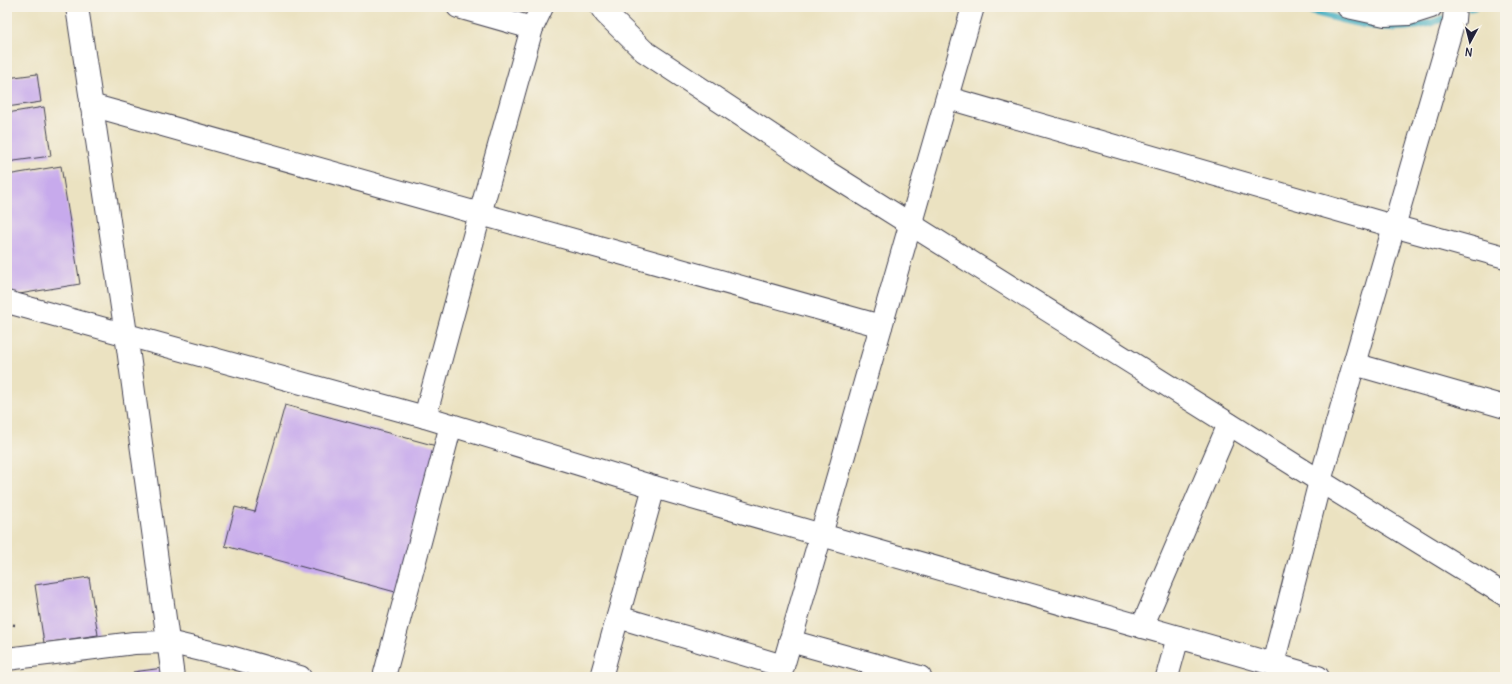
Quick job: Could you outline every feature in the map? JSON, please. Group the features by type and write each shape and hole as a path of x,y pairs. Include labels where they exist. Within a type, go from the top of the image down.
{"street":[{"path":"77,7 126,334 173,677"},
{"path":"458,7 532,28"},
{"path":"425,417 532,28 542,7"},
{"path":"601,7 606,14 644,51 821,168 1320,481 1505,595"},
{"path":"618,617 781,671 912,224 973,7"},
{"path":"1348,7 1385,15 1408,14 1431,7"},
{"path":"1273,664 1320,481 1454,20 1455,7"},
{"path":"948,98 1505,257"},
{"path":"91,105 881,326"},
{"path":"7,302 425,417 654,487 1318,677"},
{"path":"1354,364 1505,407"},
{"path":"1142,627 1230,424"},
{"path":"384,677 451,425"},
{"path":"601,677 654,487"},
{"path":"1167,677 1178,637"},
{"path":"790,641 920,677"},
{"path":"7,658 134,643 168,642 227,656 300,677"}],"path":[{"path":"7,624 15,626"}],"building":[{"path":"37,74 41,102 7,107 7,78"},
{"path":"44,107 51,156 7,162 7,113"},
{"path":"61,166 80,284 7,296 7,175"},
{"path":"285,405 440,447 399,593 225,546 235,507 255,512"},
{"path":"89,577 98,635 44,643 35,585"},
{"path":"163,668 164,677 134,677 133,672"}],"waterway":[{"path":"1296,7 1350,22 1387,27 1424,25 1442,19"},
{"path":"1470,8 1474,7"}]}
